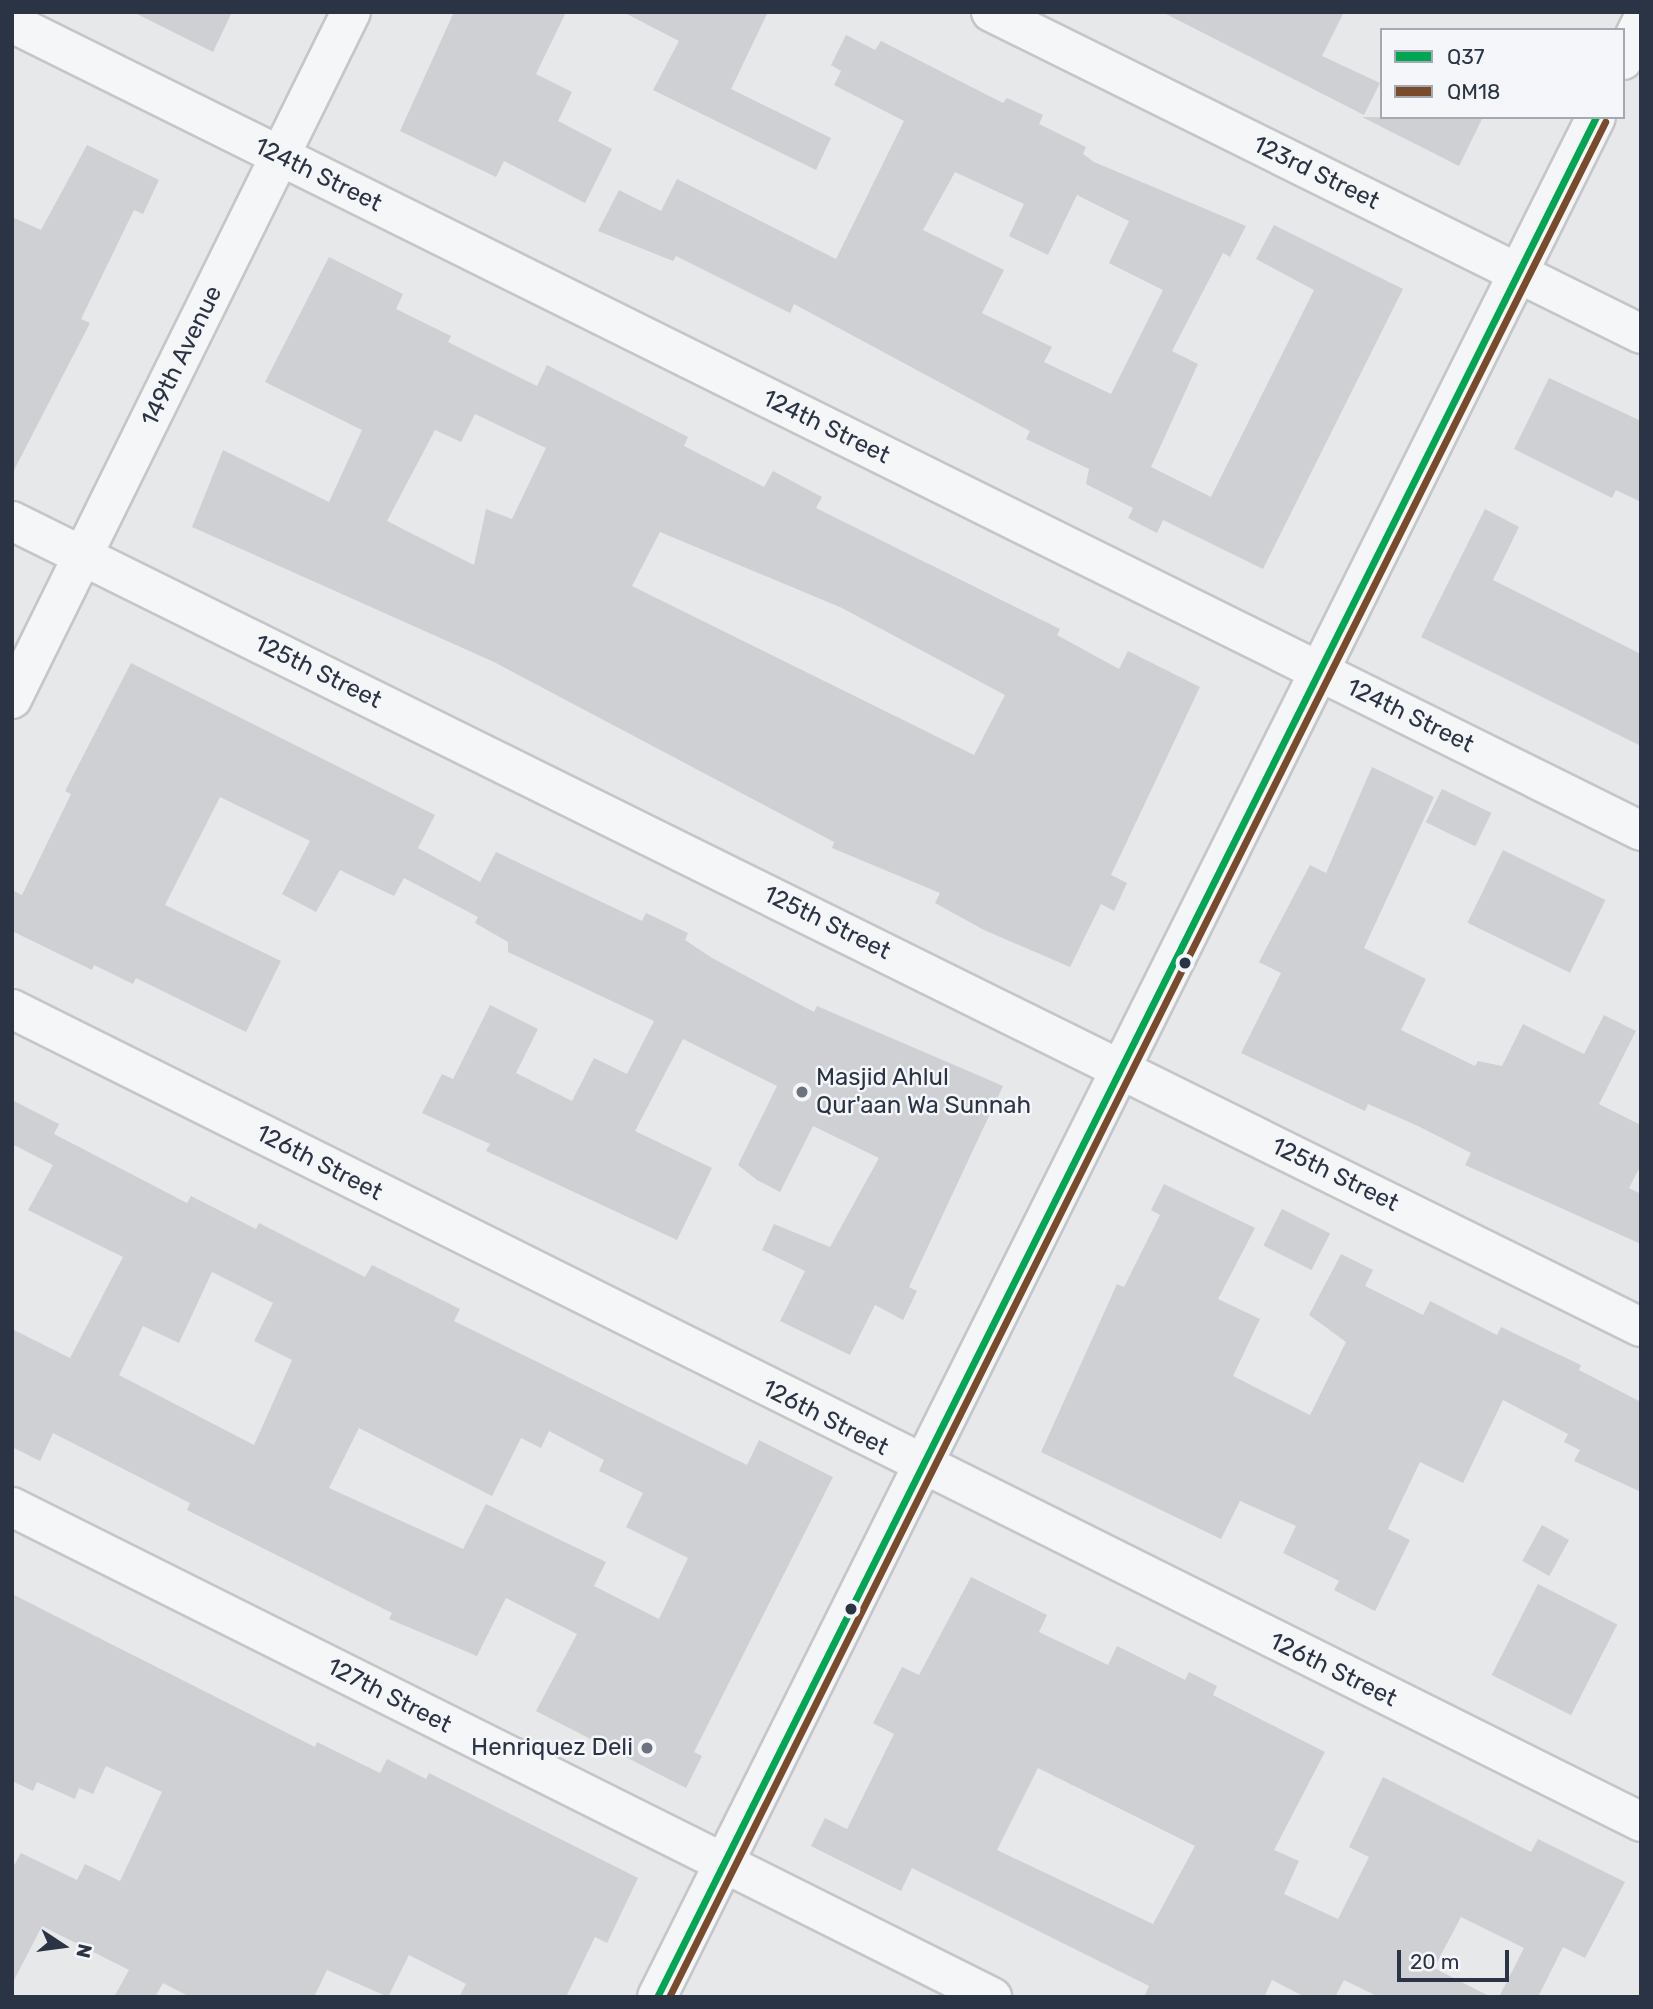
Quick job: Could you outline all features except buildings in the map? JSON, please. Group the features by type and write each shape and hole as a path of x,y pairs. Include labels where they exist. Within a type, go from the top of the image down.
{"street":[{"name":"149th Avenue","path":"12,699 351,12"},
{"name":"123rd Street","path":"991,12 1641,334"},
{"name":"124th Street","path":"12,23 1641,831"},
{"path":"1625,56 1641,23"},
{"path":"657,1997 923,1468 1316,670 1522,275 1595,119"},
{"name":"125th Street","path":"12,521 1641,1327"},
{"name":"126th Street","path":"12,1009 923,1468 1641,1822"},
{"name":"127th Street","path":"12,1507 992,1997"}],"transit line":[{"name":"Q37","path":"657,1997 1595,119"},
{"name":"QM18","path":"669,1997 1605,122"}],"place":[{"name":"Masjid Ahlul Qur'aan Wa Sunnah","path":"802,1092"},
{"name":"Henriquez Deli","path":"647,1748"}]}
